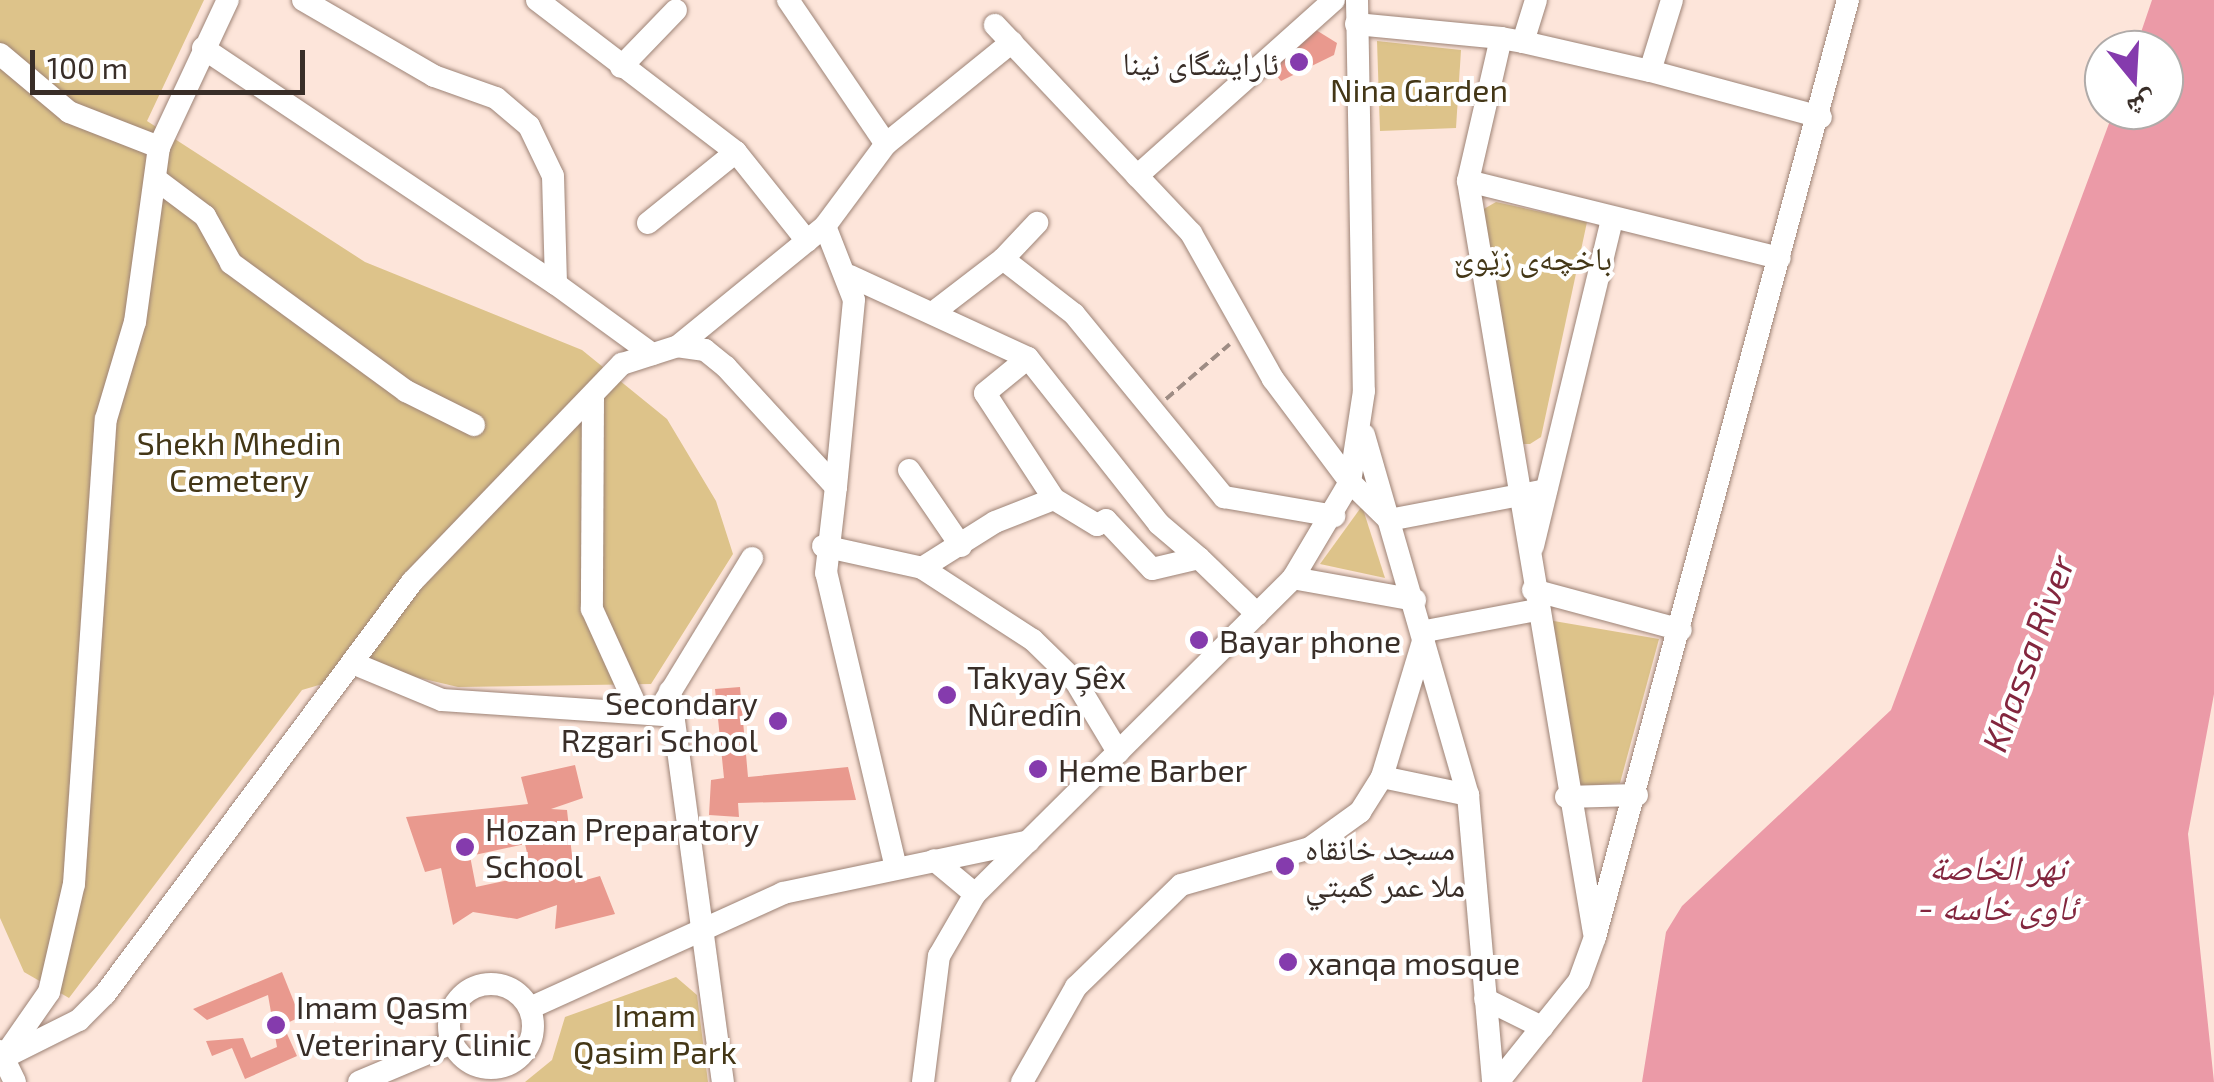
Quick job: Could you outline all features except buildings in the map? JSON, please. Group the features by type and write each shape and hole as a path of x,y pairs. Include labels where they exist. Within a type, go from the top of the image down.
{"street":[{"path":"2,1054 49,992 74,884 106,419 135,322 159,146 228,0"},
{"path":"303,0 434,76 496,98 528,126 553,176 556,284"},
{"path":"537,0 736,152 816,234 850,276 1028,358 1159,524 1256,614"},
{"path":"788,0 886,144"},
{"path":"996,0 996,25 1004,49 1137,176 1190,233 1249,337 1350,482 1390,520"},
{"path":"1137,176 1334,0"},
{"path":"1536,0 1512,40 1468,181 1566,797 1595,937"},
{"path":"1650,71 1672,0"},
{"path":"1496,1082 1579,981 1595,937 1638,795 1821,117 1848,0"},
{"path":"621,67 676,10"},
{"path":"922,1082 938,956 975,894 1293,578 1334,516 1350,482 1362,427 1356,12 1512,40 1650,71 1821,117"},
{"path":"204,48 556,284 652,354"},
{"path":"2,1054 97,1004 356,664 412,582 622,364 678,346 816,234 886,144 1004,49"},
{"path":"0,54 70,112 159,146"},
{"path":"648,223 736,152"},
{"path":"157,180 205,216 232,262 406,391 474,425"},
{"path":"1468,181 1611,223 1780,258"},
{"path":"934,312 1003,259 1037,223"},
{"path":"1530,560 1611,223"},
{"path":"1003,259 1074,314 1224,498 1334,516"},
{"path":"850,276 852,373 836,487 823,546 896,868"},
{"path":"678,346 704,350 726,367 836,487"},
{"path":"1028,358 985,393 1054,499 1098,525 1106,520 1152,570 1198,558"},
{"path":"593,396 592,609 656,712 702,928 723,1082"},
{"path":"1362,427 1426,632 1468,795 1484,999 1496,1082"},
{"path":"910,470 961,546"},
{"path":"1390,520 1546,490"},
{"path":"922,568 1054,499"},
{"path":"823,546 922,568 1033,640 1076,682 1118,752"},
{"path":"656,712 752,558"},
{"path":"1293,578 1415,600"},
{"path":"1426,632 1534,600 1681,630"},
{"path":"1022,1082 1076,987 1181,885 1326,840 1382,777 1426,632"},
{"path":"356,664 442,700 656,712"},
{"path":"1382,777 1468,795"},
{"path":"1566,797 1638,795"},
{"path":"530,1008 783,893 1029,841"},
{"path":"934,860 975,894"},
{"path":"505,986 530,1008 531,1041 507,1065 472,1064 452,1043 450,1015 472,988 505,986"},
{"path":"1484,999 1542,1027"},
{"path":"359,1082 452,1043"},
{"path":"2,1054 15,1082"},
{"path":"407,1082 430,1054"}],"path":[{"path":"1155,416 1188,372 1249,337"}],"green space":[{"name":"Shekh Mhedin Cemetery","path":"0,0 204,0 147,121 365,262 582,350 667,419 716,501 733,554 651,684 458,687 377,668 302,690 69,998 24,972 0,918"},
{"name":"Nina Garden","path":"1377,41 1461,50 1456,128 1380,131"},
{"name":"باخچەی زێوێ","path":"1496,202 1587,222 1541,437 1530,444 1522,444 1482,210"},
{"path":"1362,506 1385,578 1320,564"},
{"path":"1548,620 1659,639 1620,783 1580,786"},
{"name":"Imam Qasim Park","path":"676,977 697,995 708,1082 525,1082 552,1060 565,1017"}],"water":[{"name":"نهر الخاصة - ئاوی خاسە","path":"2152,0 2214,0 2214,694 2188,834 2214,1082 1642,1082 1666,932 1682,906 1891,710 2107,130 2184,130 2184,30 2142,30"}],"place":[{"name":"ئارایشگای نینا","path":"1299,62"},
{"name":"Bayar phone","path":"1199,640"},
{"name":"Takyay Şêx Nûredîn","path":"947,695"},
{"name":"Secondary Rzgari School","path":"778,721"},
{"name":"Heme Barber","path":"1038,769"},
{"name":"Hozan Preparatory School","path":"465,847"},
{"name":"مسجد خانقاه ملا عمر گمبتي","path":"1285,866"},
{"name":"xanqa mosque","path":"1288,962"},
{"name":"Imam Qasm Veterinary Clinic","path":"276,1025"}],"water label":[{"name":"Khassa River","path":"2027,653"}]}
